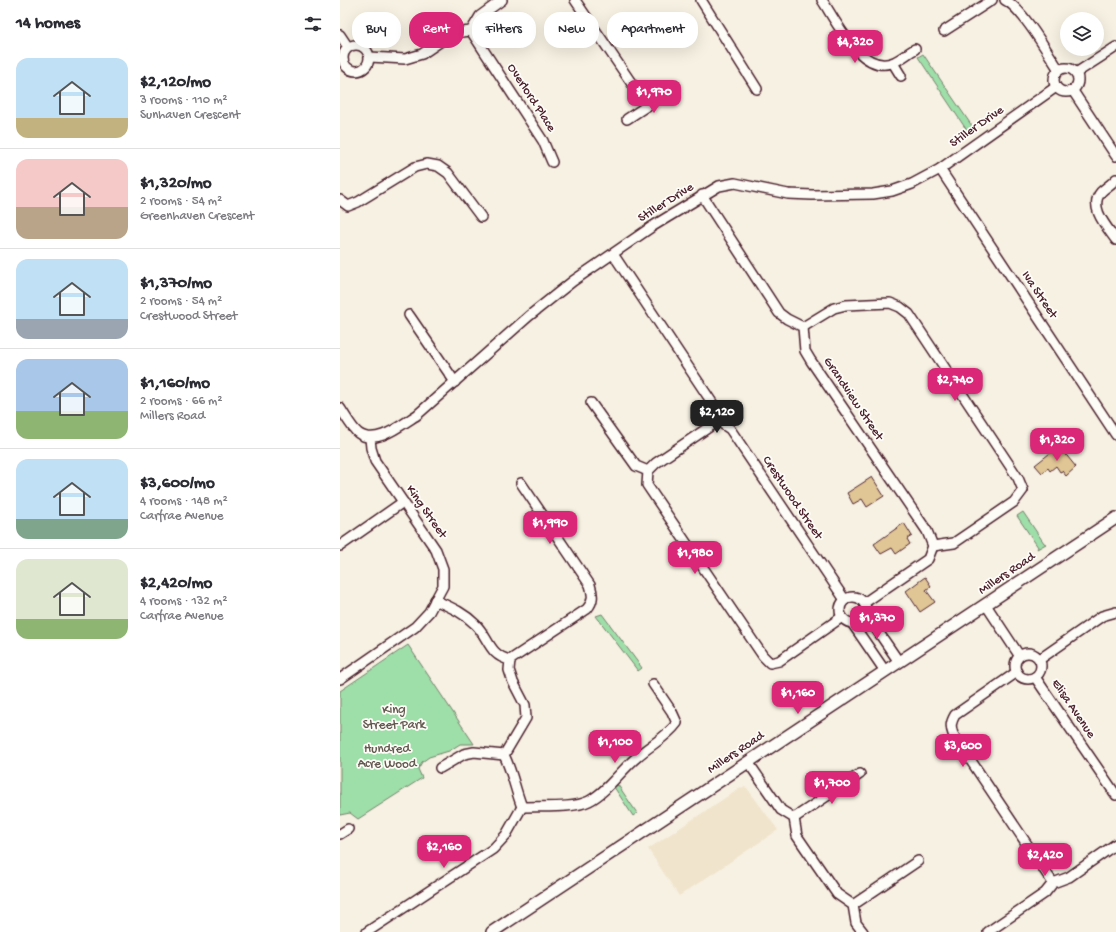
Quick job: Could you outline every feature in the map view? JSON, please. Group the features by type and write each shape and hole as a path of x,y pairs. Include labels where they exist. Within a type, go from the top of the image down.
{"street":[{"path":"370,57 405,59 422,54 453,33 471,31 480,16 502,0"},
{"path":"575,0 647,106"},
{"path":"701,0 757,89"},
{"path":"822,0 856,51 867,59 881,64 893,63 915,49"},
{"path":"944,31 992,0"},
{"path":"1005,0 1021,14 1059,70"},
{"name":"Overlord Place","path":"471,31 543,141 552,162"},
{"path":"340,35 348,47"},
{"path":"352,45 360,45 367,50 370,57 367,66 360,71 350,70 342,64 343,54 348,47 352,45"},
{"path":"1076,73 1116,47"},
{"path":"893,63 901,76"},
{"path":"1068,68 1076,73 1078,83 1073,91 1064,92 1056,87 1054,78 1059,70 1068,68"},
{"name":"Stiller Drive","path":"370,438 384,434 417,415 545,303 653,226 719,186 730,183 788,194 812,195 873,194 892,191 912,184 940,169 1056,87"},
{"path":"1073,91 1116,156"},
{"path":"627,120 668,92"},
{"path":"340,200 348,206 358,202 415,167 426,164 438,166 448,173 481,217"},
{"name":"Iva Street","path":"940,169 1116,435"},
{"path":"1116,179 1101,192 1096,201 1099,214 1116,240"},
{"path":"702,195 779,313 787,319 803,327 834,308 846,305 890,303 900,306 909,314 1018,478 1023,490 1014,502 954,543 933,546 928,560 864,603"},
{"name":"Crestwood Street","path":"613,254 716,410 718,421 730,429 845,600"},
{"path":"409,315 455,382"},
{"name":"Grandview Street","path":"803,327 804,342 808,356 927,531 933,546"},
{"path":"591,403 636,466 648,471"},
{"path":"340,408 357,432 370,438"},
{"path":"718,421 656,463 648,471 647,485 763,656 770,663 779,660 842,617"},
{"name":"King Street","path":"340,679 415,627 429,612 443,586 442,569 436,550 374,461 370,438"},
{"path":"435,600 455,608 466,615 477,625 492,648 501,658 510,660 587,609 591,604 593,595 590,585 521,483"},
{"path":"340,546 403,502"},
{"name":"Millers Road","path":"492,932 1116,518"},
{"path":"884,671 852,623 842,617 840,606 848,597 857,597 864,603 866,614 898,662"},
{"path":"986,605 1020,655"},
{"path":"1040,659 1102,616 1116,613"},
{"path":"852,623 860,621 866,614"},
{"path":"1023,653 1033,653 1040,659 1041,671 1035,677 1031,679 1023,678 1017,672 1015,663 1020,655 1023,653"},
{"path":"504,754 526,718 525,705 513,682 509,670 510,660"},
{"path":"1017,672 955,715 951,721 950,728 1053,883"},
{"name":"Elisa Avenue","path":"1035,677 1116,795"},
{"path":"522,807 578,804 589,801 600,793 637,757 670,732 677,724 672,712 653,684"},
{"path":"440,768 464,754 474,752 504,754"},
{"path":"504,754 522,807"},
{"path":"748,762 781,810 794,818 797,836 837,894 853,905 856,923 863,932"},
{"path":"794,818 860,774"},
{"path":"367,932 494,849 506,835 522,807"},
{"path":"988,932 1045,893 1053,883 1069,877 1116,844"},
{"path":"853,905 918,861"}],"shaded area":[{"path":"740,788 747,788 778,830 679,896 648,849"}],"green space":[{"path":"923,54 974,129 965,135 966,129 918,57"},
{"path":"1023,512 1046,544 1037,549 1038,547 1017,516"},
{"path":"602,614 642,668 638,671 596,616"},
{"name":"King Street Park","path":"408,645 474,744 460,744 449,751 429,757 422,762 418,769 422,778 358,819 350,813 340,815 340,691"},
{"path":"618,785 637,813 633,816 614,787"}],"building":[{"path":"1059,446 1076,467 1066,476 1062,471 1060,472 1056,466 1050,471 1048,468 1042,473 1035,465"},
{"path":"872,477 884,496 867,507 862,499 853,504 847,493"},
{"path":"904,523 912,536 907,539 910,544 896,554 892,548 881,554 874,544"},
{"path":"925,577 931,586 926,590 935,602 920,612 906,591"}],"park label":[{"name":"Hundred Acre Wood","path":"387,756"}]}
